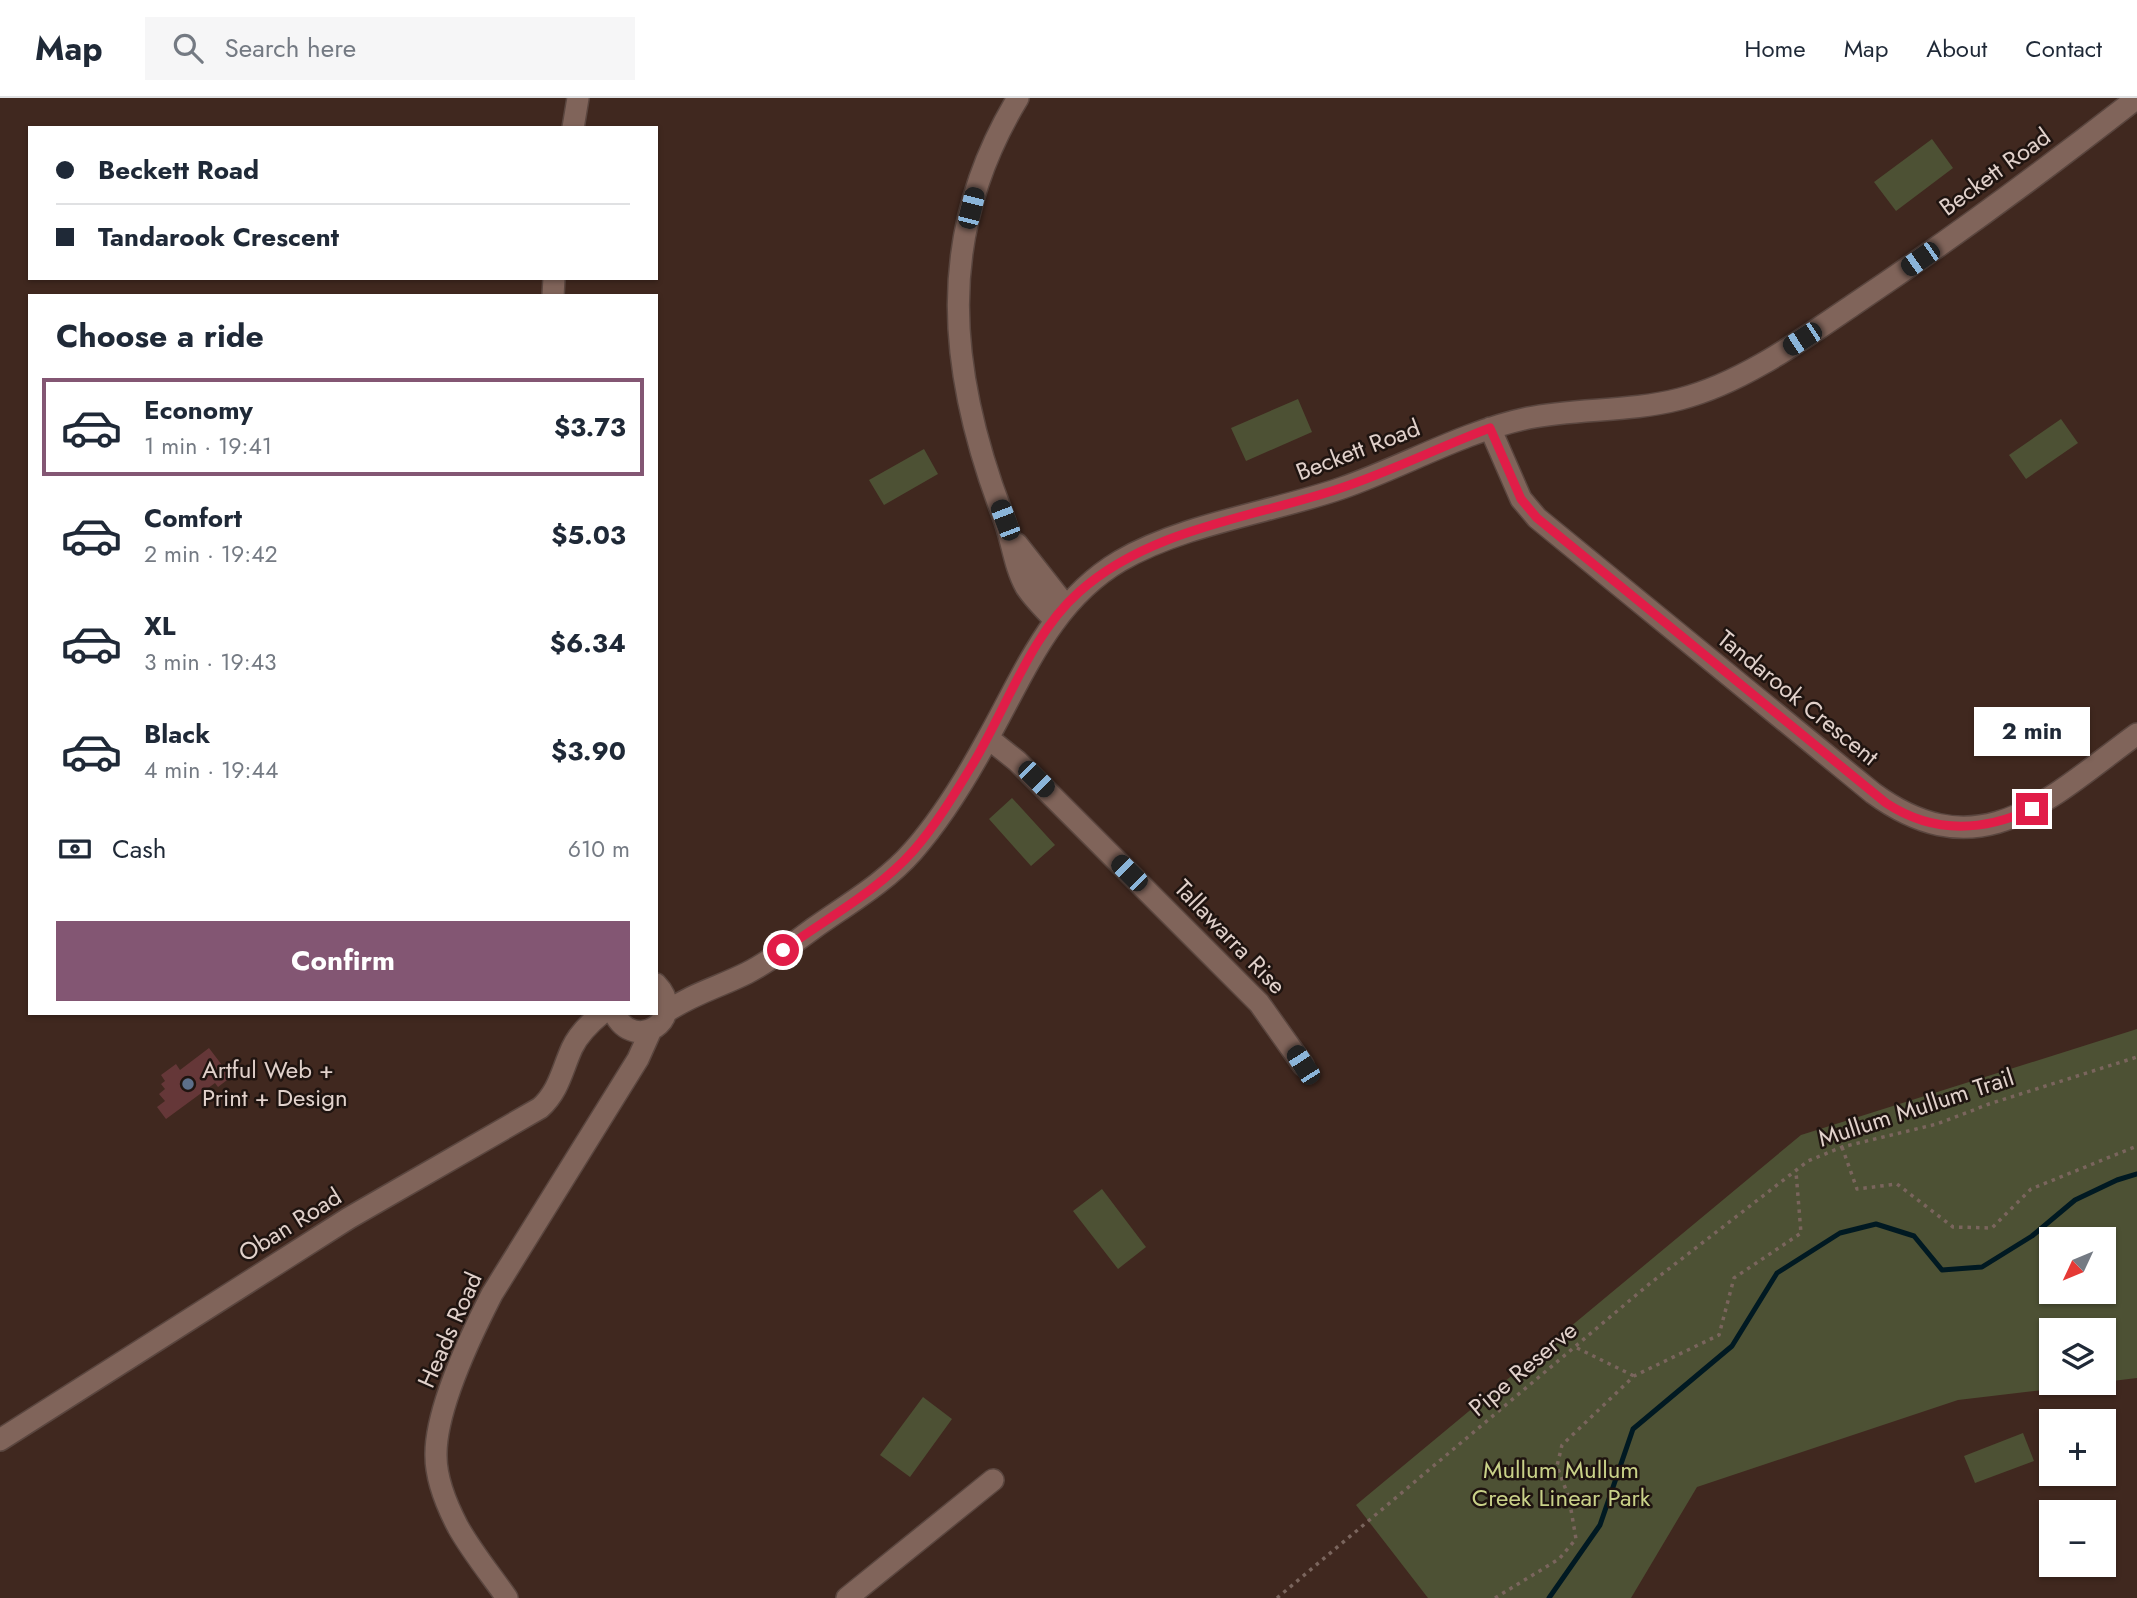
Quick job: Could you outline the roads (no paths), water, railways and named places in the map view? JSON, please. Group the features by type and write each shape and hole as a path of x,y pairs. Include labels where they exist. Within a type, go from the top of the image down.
{"street":[{"path":"573,126 578,98"},
{"path":"1018,98 1002,123 977,187 966,229 958,309 959,344 968,406 1025,585 1060,612"},
{"name":"Beckett Road","path":"662,996 706,988 744,974 770,959 890,874 914,850 988,738 1060,612 1101,573 1138,551 1340,489 1490,428 1557,413 1680,399 1730,379 1786,349 1881,287 2042,172 2137,98"},
{"name":"Tandarook Crescent","path":"1490,428 1521,499 1537,518 1873,793 1910,817 1962,828 2000,823 2042,803 2137,734"},
{"name":"Tallawarra Rise","path":"988,738 1017,761 1259,1003 1303,1065"},
{"name":"Heads Road","path":"507,1598 458,1527 447,1503 438,1475 438,1433 475,1327 492,1294 638,1059 651,1030 661,1023 662,996"},
{"path":"615,1019 643,1032 651,1030"},
{"path":"615,1019 638,1059"},
{"name":"Oban Road","path":"0,1440 349,1218 540,1108 555,1091 573,1044 582,1034 615,1019"},
{"path":"847,1598 993,1480"}],"waterway":[{"path":"1549,1598 1600,1525 1633,1429 1732,1346 1777,1273 1840,1233 1876,1224 1914,1236 1942,1270 1982,1267 2032,1236 2075,1200 2117,1180 2137,1174"}],"place":[{"name":"Artful Web + Print + Design","path":"188,1084"}],"park label":[{"name":"Mullum Mullum Creek Linear Park","path":"1561,1484"}]}
